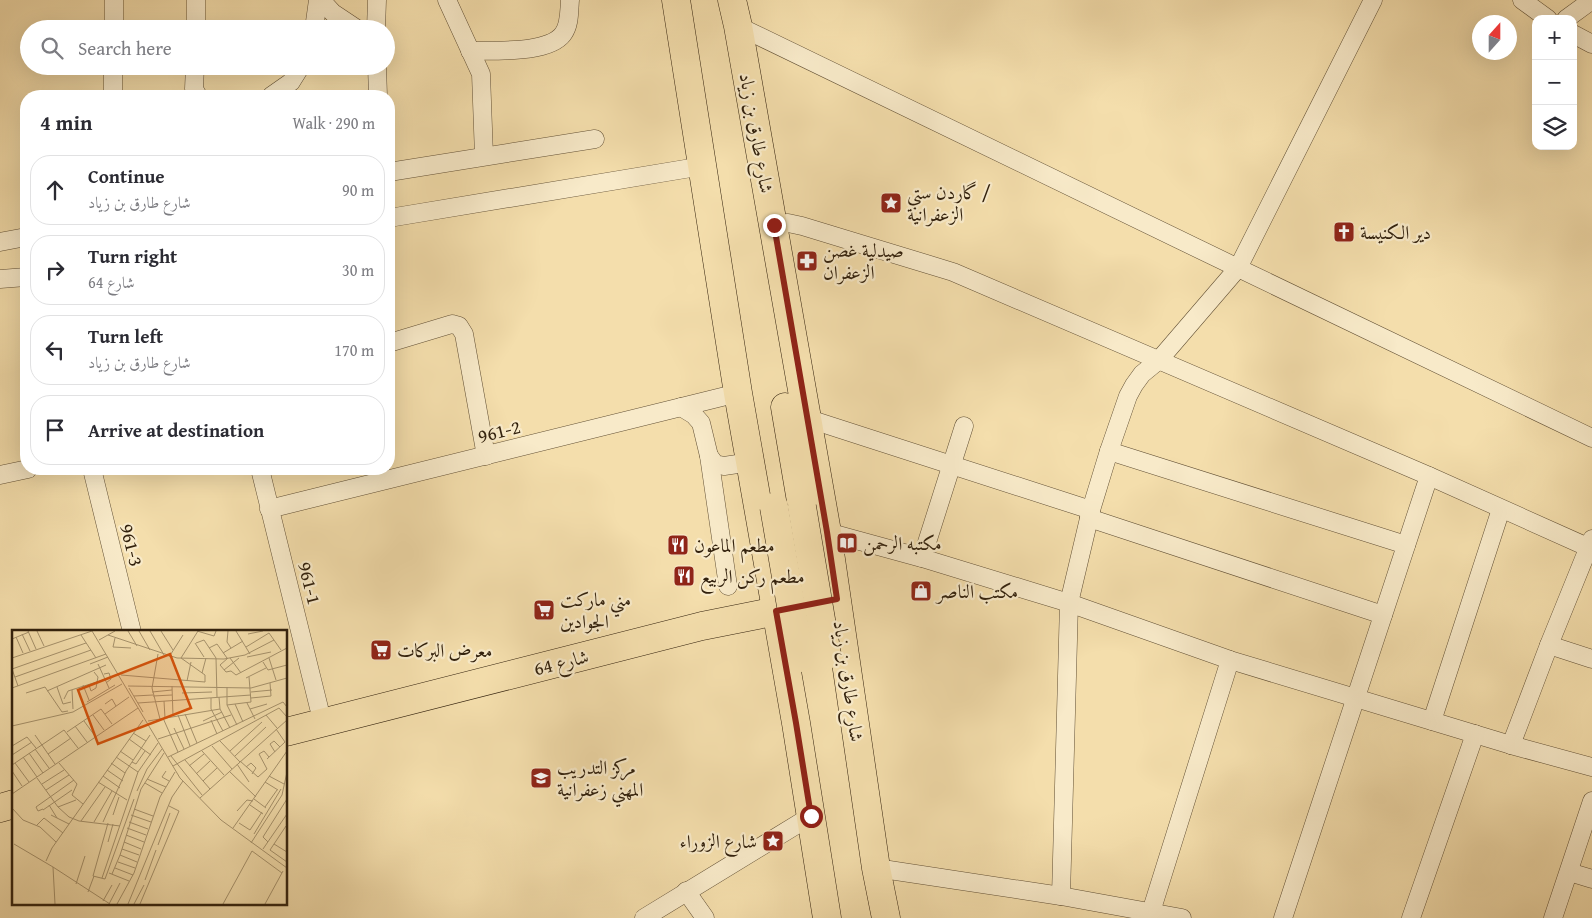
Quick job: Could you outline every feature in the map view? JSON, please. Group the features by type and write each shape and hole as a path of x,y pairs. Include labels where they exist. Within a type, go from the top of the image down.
{"main road":[{"path":"676,0 738,394 796,723 827,918"},
{"path":"686,0 845,918"},
{"path":"717,0 871,918"},
{"name":"شارع طارق بن زياد","path":"732,0 774,225 827,532 876,868 886,918"},
{"name":"شارع 64","path":"288,716 686,613 774,603 836,591"},
{"name":"شارع 64","path":"288,731 702,626 774,603"}],"street":[{"path":"114,0 114,20"},
{"path":"196,0 196,20"},
{"path":"316,20 319,0"},
{"path":"319,0 344,20"},
{"path":"376,20 377,0"},
{"path":"447,0 481,74 484,156"},
{"path":"470,51 533,49 557,40 564,33 568,24 570,0"},
{"path":"1061,896 1069,602 1090,514 1128,396 1142,374 1158,360 1238,268 1373,0"},
{"path":"1522,0 1543,15"},
{"path":"1571,15 1592,0"},
{"path":"738,26 1592,438"},
{"path":"1577,36 1592,44"},
{"path":"113,75 113,90"},
{"path":"195,75 195,90"},
{"path":"280,90 291,82 295,75"},
{"path":"377,75 378,90"},
{"path":"395,171 595,139"},
{"path":"395,217 703,166"},
{"path":"774,225 802,226 953,272 1591,545 1548,644 1510,745"},
{"path":"0,242 20,238"},
{"path":"0,279 20,277"},
{"path":"395,341 452,324 459,326 464,334 486,456"},
{"name":"961-2","path":"270,509 738,394"},
{"path":"682,407 694,415 701,423 709,456 728,586"},
{"path":"806,418 951,465 1383,615"},
{"path":"922,558 964,426"},
{"path":"1109,451 1406,545"},
{"path":"709,456 715,464 724,466 751,462"},
{"path":"0,475 20,471"},
{"name":"961-3","path":"93,475 132,630"},
{"name":"961-1","path":"262,475 320,708"},
{"path":"1283,918 1429,476"},
{"path":"1432,721 1501,508"},
{"path":"827,532 1069,602 1230,660 1510,745 1592,767"},
{"path":"1548,644 1592,659"},
{"path":"1151,912 1230,660"},
{"path":"1411,918 1475,734"},
{"path":"1553,918 1592,800"},
{"path":"644,918 811,816"},
{"path":"876,868 1061,896 1119,912 1151,912 1182,918"},
{"path":"1569,872 1592,879"},
{"path":"686,891 705,918"}],"place":[{"name":"گاردن ستي / الزعفرانية","path":"891,203"},
{"name":"دير الكنيسة","path":"1344,232"},
{"name":"صيدلية غصن الزعفران","path":"807,261"},
{"name":"مكتبه الرحمن","path":"847,543"},
{"name":"مطعم الماعون","path":"678,545"},
{"name":"مطعم ركن الربيع","path":"684,576"},
{"name":"مكتب الناصر","path":"921,591"},
{"name":"مني ماركت الجوادين","path":"544,610"},
{"name":"معرض البركات","path":"381,650"},
{"name":"مركز التدريب المهني زعفرانية","path":"541,778"},
{"name":"شارع الزوراء","path":"773,841"}],"route":[{"path":"774,225 837,599 776,611 811,816"}]}
